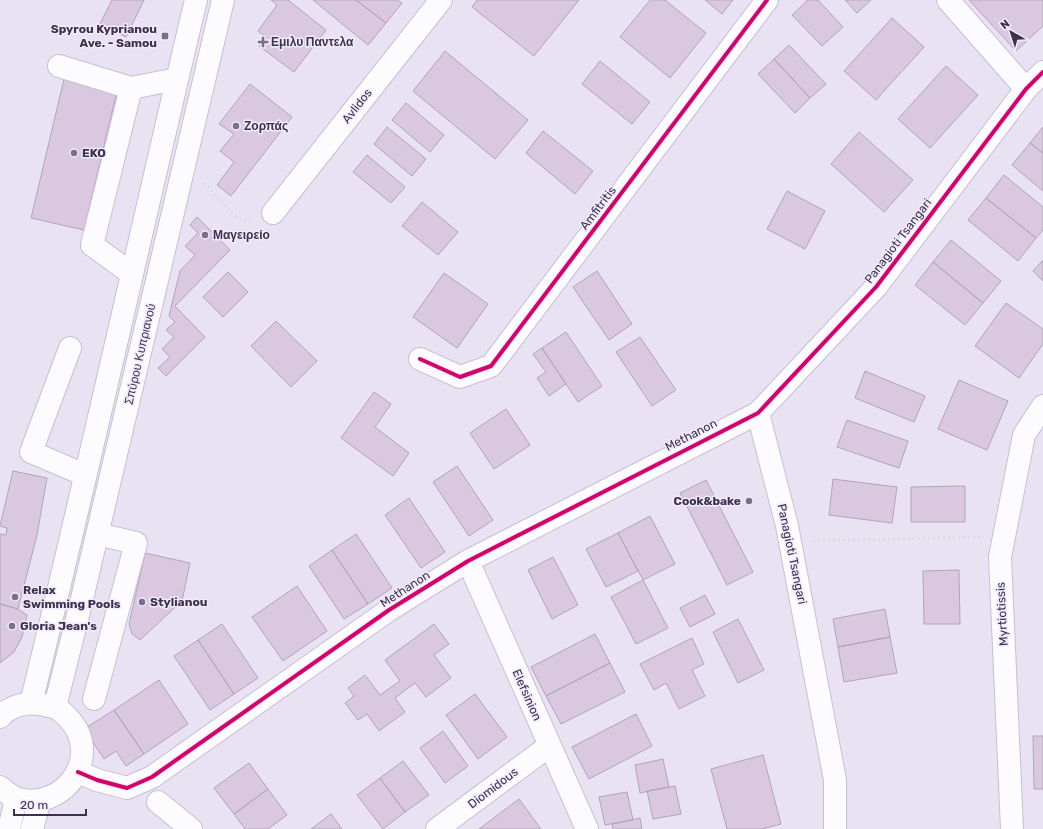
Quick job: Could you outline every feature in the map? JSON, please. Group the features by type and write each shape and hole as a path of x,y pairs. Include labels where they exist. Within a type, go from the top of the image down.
{"street":[{"path":"31,703 61,581 196,0"},
{"name":"Σπύρου Κυπριανού","path":"55,707 223,0"},
{"name":"Avlidos","path":"272,213 441,0"},
{"name":"Amfitritis","path":"420,359 460,377 491,366 767,0"},
{"path":"948,0 1026,89"},
{"path":"59,66 131,88 177,79"},
{"name":"Panagioti Tsangari","path":"835,829 835,780 790,541 758,413 876,287 1026,89 1043,72"},
{"path":"131,88 92,245 132,274"},
{"path":"70,348 31,452 85,475"},
{"name":"Myrtiotissis","path":"1012,829 1000,557 1024,435 1043,406"},
{"name":"Methanon","path":"78,772 97,780 127,788 152,777 389,610 468,561 758,413"},
{"path":"94,699 136,543 97,534"},
{"name":"Elefsinion","path":"468,561 587,829"},
{"path":"0,717 16,706 31,703 55,707 74,724 80,739 82,756 78,772 68,785 56,795 40,800 8,793 9,829"},
{"name":"Diomidous","path":"438,829 549,746"},
{"path":"32,829 40,800"},
{"path":"158,802 191,829"}],"path":[{"path":"185,161 235,216 261,226 272,213"},
{"path":"790,541 1004,536"}],"building":[{"path":"112,0 144,0 126,37 100,24"},
{"path":"271,0 288,0 326,30 294,72 259,46 266,37 258,31 277,5"},
{"path":"313,0 356,0 386,23 368,45"},
{"path":"356,0 398,0 402,3 386,23"},
{"path":"477,0 579,0 534,56 472,7"},
{"path":"650,0 665,0 706,33 670,78 620,37"},
{"path":"705,0 733,0 722,14"},
{"path":"808,0 818,0 843,27 822,46 792,15"},
{"path":"845,0 871,0 857,13"},
{"path":"969,0 1042,0 1043,26 1016,51"},
{"path":"892,18 924,47 876,100 844,71"},
{"path":"789,45 826,84 810,98 774,59"},
{"path":"445,51 528,120 495,159 413,91"},
{"path":"774,59 810,98 795,113 758,74"},
{"path":"600,61 650,102 632,124 582,84"},
{"path":"946,66 978,95 930,148 898,119"},
{"name":"EKO","path":"65,75 118,87 84,230 31,218"},
{"path":"250,84 292,117 231,196 217,185 234,162 220,151 234,134 219,124"},
{"path":"406,103 444,135 430,152 392,120"},
{"path":"387,127 426,159 412,176 374,144"},
{"path":"1043,127 1043,153 1030,143"},
{"path":"543,131 593,171 575,194 526,153"},
{"path":"859,132 913,180 884,212 831,164"},
{"path":"1030,143 1043,153 1043,191 1012,165"},
{"path":"367,155 405,187 391,203 353,172"},
{"path":"1004,175 1043,207 1043,230 1036,238 986,198"},
{"path":"787,191 825,211 805,249 767,229"},
{"path":"986,198 1036,238 1018,261 968,220"},
{"path":"422,202 458,232 438,255 402,226"},
{"path":"197,217 230,250 175,306 205,337 166,376 158,368 170,357 162,349 174,337 166,330 175,322 169,316 180,271 195,255 185,246 198,233 190,225"},
{"path":"951,240 1001,281 983,303 933,262"},
{"path":"1043,260 1043,281 1033,271"},
{"path":"933,262 983,303 965,325 915,285"},
{"path":"597,271 632,324 609,340 573,287"},
{"path":"228,272 248,292 223,317 203,297"},
{"path":"444,273 488,304 457,348 413,317"},
{"path":"1006,303 1043,329 1043,344 1019,378 975,346"},
{"path":"276,321 317,361 291,387 251,346"},
{"path":"566,332 602,386 578,402 542,348"},
{"path":"640,337 676,390 652,406 616,352"},
{"path":"542,348 566,384 549,396 537,378 546,372 533,354"},
{"path":"865,371 925,396 914,422 855,398"},
{"path":"959,380 1008,401 987,450 938,429"},
{"path":"374,392 391,404 375,427 409,453 393,476 341,438"},
{"path":"506,409 530,445 494,469 470,433"},
{"path":"847,420 908,441 899,468 837,447"},
{"path":"457,466 493,520 469,536 433,482"},
{"path":"13,471 47,478 37,535 18,609 0,604 0,534 6,535 7,528 0,526"},
{"path":"833,479 897,487 892,523 829,515"},
{"path":"706,480 753,572 727,585 680,493"},
{"path":"965,486 965,522 911,522 911,487"},
{"path":"409,498 445,552 421,568 385,515"},
{"path":"650,516 675,564 643,580 618,533"},
{"path":"618,533 638,571 606,587 586,549"},
{"path":"356,534 392,588 368,604 332,550"},
{"path":"332,550 368,604 344,619 309,566"},
{"path":"145,553 190,563 182,601 140,640 132,634 129,624"},
{"path":"553,557 578,605 552,619 528,570"},
{"path":"959,570 960,624 924,624 923,571"},
{"path":"643,580 668,628 636,644 611,597"},
{"path":"297,586 327,631 283,661 252,617"},
{"path":"705,595 715,614 690,627 680,608"},
{"name":"Gloria Jean's","path":"0,604 18,609 27,615 22,637 14,652 0,663"},
{"path":"885,609 890,637 838,647 833,619"},
{"path":"738,619 764,670 738,683 713,632"},
{"path":"222,624 258,678 234,694 198,640"},
{"path":"434,624 449,644 434,655 451,678 426,697 415,683 395,698 405,712 379,731 367,714 358,720 345,703 354,696 348,688 365,675 380,695 400,681 385,660"},
{"path":"595,634 610,663 546,696 531,667"},
{"path":"890,637 897,673 844,682 838,647"},
{"path":"692,638 704,664 692,670 705,696 679,709 666,683 654,690 640,664"},
{"path":"198,640 234,694 210,710 174,656"},
{"path":"610,663 625,692 561,724 546,696"},
{"path":"159,680 188,724 144,754 114,710"},
{"path":"475,694 507,737 478,759 446,715"},
{"path":"114,710 144,754 126,766 116,751 104,759 84,729"},
{"path":"636,714 652,746 589,779 572,747"},
{"path":"443,731 468,766 445,783 420,748"},
{"path":"1033,736 1043,736 1043,789 1034,789"},
{"path":"763,755 781,824 762,829 727,829 711,769"},
{"path":"663,759 669,787 640,793 635,765"},
{"path":"403,761 429,795 405,812 380,778"},
{"path":"249,763 268,789 234,814 214,788"},
{"path":"380,778 405,812 383,829 357,795"},
{"path":"675,786 681,814 653,819 647,791"},
{"path":"268,789 287,815 268,829 245,829 234,814"},
{"path":"627,792 633,820 605,825 599,797"},
{"path":"519,799 541,829 479,829"},
{"path":"331,814 342,829 311,829"},
{"path":"640,818 642,829 613,829 612,824"}],"cycle path":[{"path":"420,359 460,377 491,366 767,0"},
{"path":"78,772 97,780 127,788 152,777 389,610 468,561 758,413 876,287 1026,89 1043,72"}],"place":[{"name":"Spyrou Kyprianou Ave. - Samou","path":"165,36"},
{"name":"Εμιλυ Παντελα","path":"263,42"},
{"name":"Ζορπάς","path":"236,126"},
{"name":"EKO","path":"74,153"},
{"name":"Μαγειρείο","path":"205,235"},
{"name":"Cook&bake","path":"749,501"},
{"name":"Relax Swimming Pools","path":"15,597"},
{"name":"Stylianou","path":"142,602"},
{"name":"Gloria Jean's","path":"12,626"}]}
